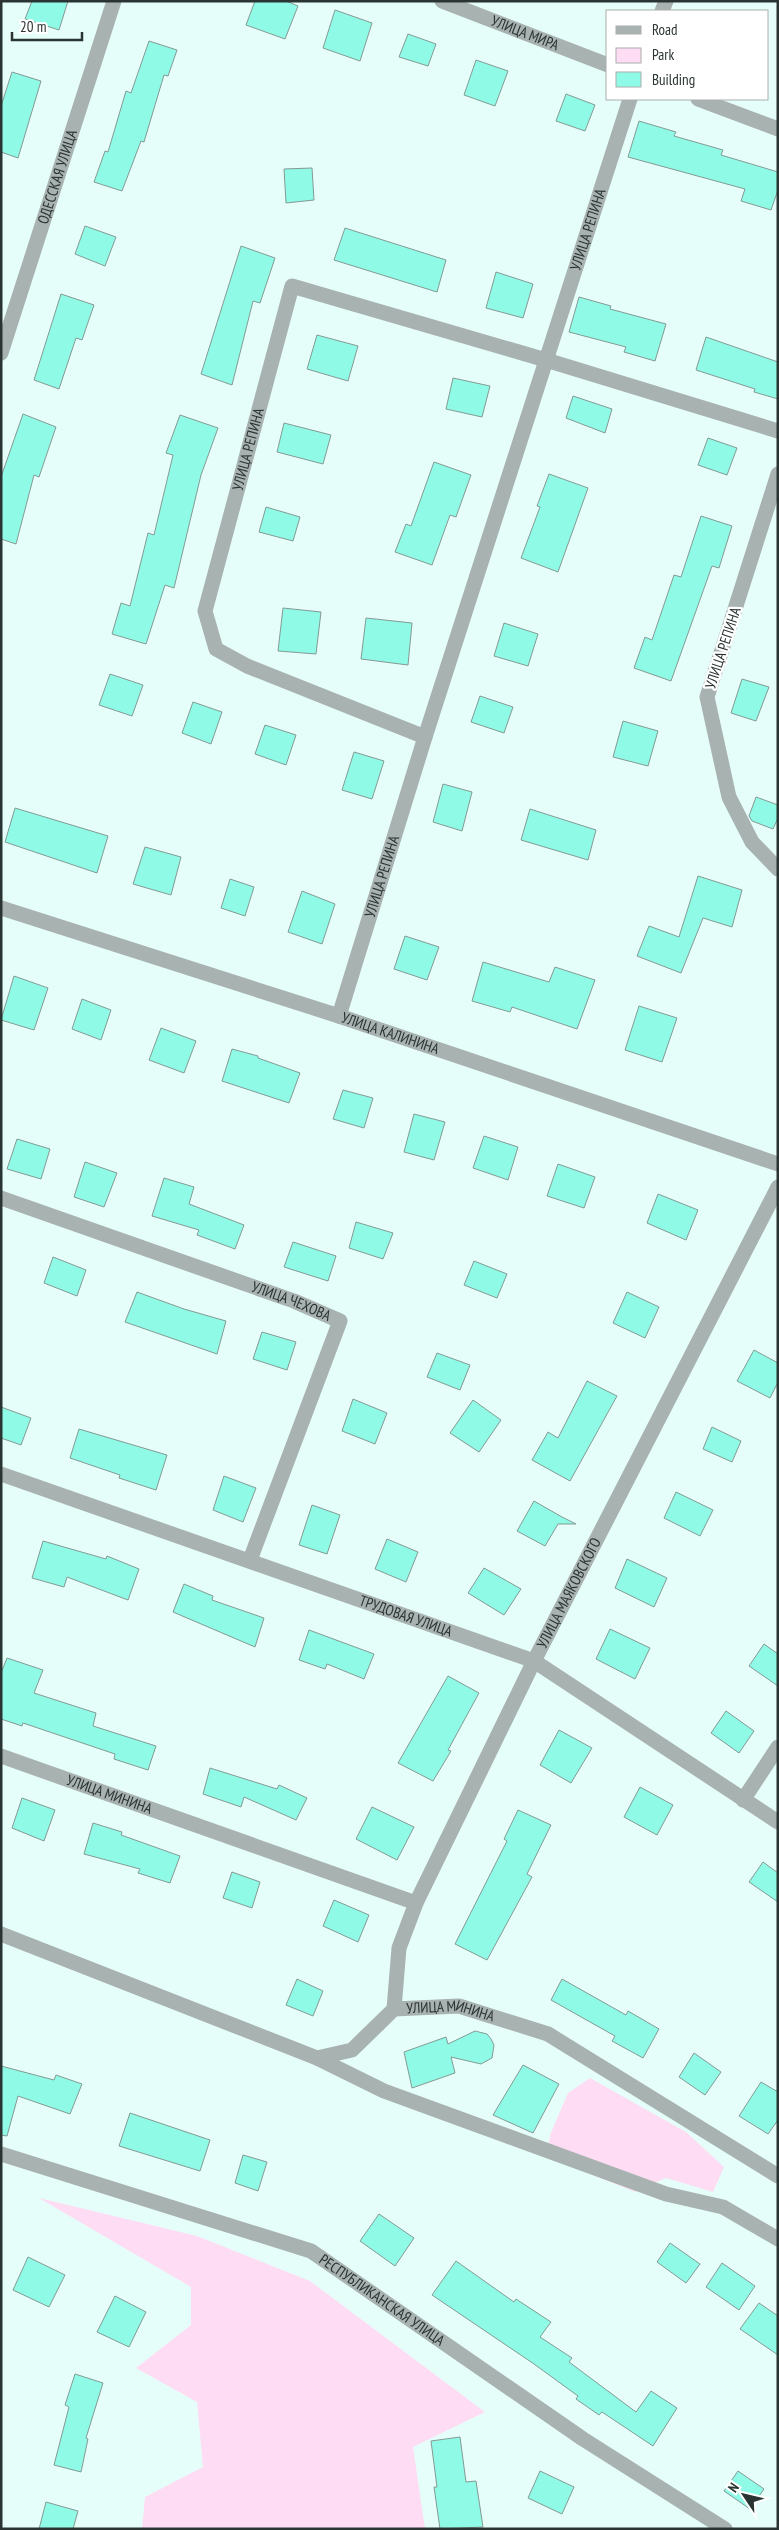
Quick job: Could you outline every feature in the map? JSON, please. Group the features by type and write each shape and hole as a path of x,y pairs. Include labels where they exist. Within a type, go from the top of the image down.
{"street":[{"name":"ОДЕССКАЯ УЛИЦА","path":"1,353 114,1"},
{"name":"УЛИЦА МИРА","path":"442,1 606,64"},
{"name":"УЛИЦА РЕПИНА","path":"339,1016 425,737 630,100"},
{"path":"701,100 778,129"},
{"name":"УЛИЦА РЕПИНА","path":"425,737 247,666 216,649 205,611 292,286 546,360 778,432"},
{"name":"УЛИЦА РЕПИНА","path":"778,474 707,697 728,797 752,842 778,869"},
{"name":"УЛИЦА КАЛИНИНА","path":"2,910 339,1016 778,1164"},
{"name":"УЛИЦА МАЯКОВСКОГО","path":"394,2009 399,1948 416,1903 534,1661 778,1188"},
{"name":"УЛИЦА ЧЕХОВА","path":"1,1198 294,1301 340,1321 250,1560"},
{"name":"ТРУДОВАЯ УЛИЦА","path":"1,1474 534,1661 778,1822"},
{"path":"743,1800 778,1747"},
{"name":"УЛИЦА МИНИНА","path":"1,1756 416,1903"},
{"path":"1,1934 317,2058 384,2091 666,2194 723,2207 778,2239"},
{"name":"УЛИЦА МИНИНА","path":"317,2058 352,2050 394,2009 459,2006 548,2034 778,2176"},
{"name":"РЕСПУБЛИКАНСКАЯ УЛИЦА","path":"1,2154 311,2251 583,2439 725,2529"}],"green space":[{"path":"590,2078 686,2132 724,2167 713,2192 666,2178 635,2192 547,2156 550,2135 568,2093"},
{"path":"39,2198 197,2236 310,2281 485,2412 413,2447 425,2529 142,2529 145,2497 203,2467 197,2402 136,2368 191,2325 191,2287"}],"building":[{"path":"32,1 68,1 59,30 25,19"},
{"path":"255,1 286,1 298,6 285,39 246,25"},
{"path":"335,10 372,23 360,61 323,48"},
{"path":"408,34 436,44 428,66 399,57"},
{"path":"149,41 177,50 168,76 164,75 144,142 141,141 122,191 94,182 105,151 108,152 126,91 131,93"},
{"path":"476,60 508,71 495,106 464,95"},
{"path":"12,72 41,81 18,158 1,152 1,106"},
{"path":"566,94 595,105 585,131 556,121"},
{"path":"639,121 676,132 674,136 723,150 721,155 778,172 778,190 771,210 741,201 745,189 628,157"},
{"path":"312,168 314,200 286,203 284,169"},
{"path":"85,226 116,237 105,266 75,254"},
{"path":"345,228 446,260 437,292 334,260"},
{"path":"241,246 275,258 260,303 253,301 232,385 201,374"},
{"path":"496,272 533,284 523,318 486,308"},
{"path":"61,294 94,305 82,340 76,338 59,389 34,380"},
{"path":"579,297 611,306 610,309 666,324 655,361 624,352 626,347 569,332"},
{"path":"317,335 358,346 348,381 307,369"},
{"path":"706,337 778,362 778,399 754,392 755,389 696,370"},
{"path":"453,378 490,386 482,417 446,409"},
{"path":"573,396 612,409 605,433 566,418"},
{"path":"23,414 56,427 39,477 34,475 16,544 1,539 1,477"},
{"path":"180,415 218,428 201,475 174,588 165,585 146,644 112,634 121,603 130,606 148,533 154,535 173,455 166,453"},
{"path":"284,423 331,435 323,464 277,452"},
{"path":"708,438 737,448 727,475 698,465"},
{"path":"434,462 471,475 456,517 450,515 432,565 395,552 406,524 411,526"},
{"path":"549,474 588,488 558,572 521,558 540,507 537,506"},
{"path":"266,507 300,517 293,541 259,532"},
{"path":"701,516 732,526 719,568 712,566 671,681 634,668 645,637 652,640 674,575 681,577"},
{"path":"283,608 321,612 316,654 278,651"},
{"path":"366,618 412,623 408,665 361,659"},
{"path":"504,623 538,634 528,666 494,656"},
{"path":"110,674 143,685 132,716 99,705"},
{"path":"742,679 769,687 756,721 731,713"},
{"path":"480,696 513,707 504,733 471,722"},
{"path":"193,702 222,712 211,744 182,733"},
{"path":"623,721 658,731 648,766 613,757"},
{"path":"265,725 296,735 286,765 255,754"},
{"path":"354,752 384,761 372,799 342,790"},
{"path":"443,784 472,792 462,831 433,822"},
{"path":"756,797 778,805 778,818 773,829 752,821 749,816"},
{"path":"15,808 108,836 97,873 5,842"},
{"path":"530,809 596,830 588,860 521,840"},
{"path":"145,847 181,857 171,895 133,884"},
{"path":"698,876 742,890 732,927 703,918 681,973 637,956 649,926 679,937"},
{"path":"230,879 254,887 245,916 221,908"},
{"path":"302,891 335,904 322,944 288,932"},
{"path":"405,936 439,947 427,980 394,969"},
{"path":"483,962 549,982 555,967 595,980 577,1029 512,1007 510,1012 472,1001"},
{"path":"14,976 48,988 34,1030 1,1020"},
{"path":"82,999 111,1010 101,1040 72,1029"},
{"path":"639,1006 677,1018 662,1062 625,1050"},
{"path":"161,1028 196,1041 184,1073 149,1060"},
{"path":"232,1049 258,1056 258,1058 300,1073 289,1103 222,1081"},
{"path":"343,1090 373,1098 364,1128 333,1119"},
{"path":"414,1114 445,1122 434,1160 404,1152"},
{"path":"484,1136 518,1147 508,1180 473,1168"},
{"path":"17,1139 50,1149 41,1179 7,1169"},
{"path":"85,1162 117,1173 104,1207 74,1197"},
{"path":"558,1164 595,1177 584,1208 547,1196"},
{"path":"164,1178 194,1187 189,1204 244,1225 235,1249 197,1235 199,1230 152,1216"},
{"path":"658,1194 698,1210 686,1240 647,1223"},
{"path":"356,1222 393,1233 383,1259 349,1248"},
{"path":"293,1242 336,1256 328,1281 284,1267"},
{"path":"53,1257 86,1270 77,1296 44,1283"},
{"path":"474,1261 507,1274 497,1298 464,1285"},
{"path":"137,1292 184,1309 226,1321 217,1354 125,1322"},
{"path":"627,1292 659,1307 645,1338 613,1323"},
{"path":"262,1332 296,1342 287,1370 253,1359"},
{"path":"754,1350 778,1363 778,1382 770,1398 737,1381"},
{"path":"437,1353 470,1365 460,1390 427,1377"},
{"path":"587,1381 617,1396 570,1481 532,1460 548,1432 558,1438"},
{"path":"353,1399 387,1413 375,1444 342,1431"},
{"path":"473,1400 501,1420 479,1452 450,1433"},
{"path":"1,1407 31,1418 21,1445 1,1438"},
{"path":"712,1427 741,1441 732,1462 703,1449"},
{"path":"79,1429 167,1455 156,1490 119,1478 120,1475 70,1458"},
{"path":"224,1476 256,1488 243,1522 213,1510"},
{"path":"676,1492 713,1510 700,1536 664,1518"},
{"path":"534,1501 576,1524 558,1524 545,1546 517,1531"},
{"path":"312,1505 340,1515 327,1554 299,1545"},
{"path":"387,1539 418,1552 406,1582 375,1569"},
{"path":"43,1541 106,1559 107,1556 139,1569 128,1600 67,1577 64,1587 32,1578"},
{"path":"627,1559 667,1578 654,1607 615,1588"},
{"path":"484,1568 521,1589 504,1615 468,1593"},
{"path":"184,1584 213,1596 212,1600 264,1618 255,1647 173,1612"},
{"path":"610,1629 650,1648 635,1679 596,1659"},
{"path":"309,1630 374,1654 364,1679 327,1664 325,1669 299,1660"},
{"path":"764,1644 778,1654 778,1686 749,1666"},
{"path":"7,1658 43,1670 34,1693 96,1713 93,1726 156,1746 148,1770 114,1759 115,1754 23,1723 22,1726 1,1719 1,1673"},
{"path":"448,1676 479,1693 448,1750 451,1751 433,1781 398,1763"},
{"path":"726,1711 754,1731 739,1753 711,1733"},
{"path":"559,1730 592,1748 571,1783 540,1765"},
{"path":"210,1768 277,1789 279,1785 307,1798 296,1820 244,1797 241,1807 203,1794"},
{"path":"640,1787 673,1805 657,1835 624,1817"},
{"path":"22,1798 55,1810 44,1841 12,1828"},
{"path":"372,1807 414,1827 397,1860 356,1839"},
{"path":"518,1810 551,1825 527,1874 532,1877 487,1960 455,1944 507,1841 504,1839"},
{"path":"93,1823 122,1832 121,1835 180,1856 170,1883 138,1873 140,1869 84,1854"},
{"path":"763,1862 778,1873 778,1902 749,1882"},
{"path":"232,1872 260,1882 252,1908 223,1898"},
{"path":"334,1900 369,1915 358,1942 323,1926"},
{"path":"297,1979 323,1991 313,2016 286,2005"},
{"path":"562,1979 626,2015 628,2011 659,2029 643,2058 612,2041 615,2036 551,2000"},
{"path":"475,2031 487,2034 491,2039 494,2045 492,2058 481,2064 451,2057 455,2073 412,2088 404,2052 446,2037 448,2044"},
{"path":"694,2053 721,2072 705,2095 679,2077"},
{"path":"523,2065 559,2084 533,2133 493,2115"},
{"path":"1,2066 54,2080 56,2075 82,2084 70,2114 18,2096 7,2136 1,2135"},
{"path":"761,2082 778,2092 778,2120 768,2134 739,2116"},
{"path":"130,2113 210,2140 200,2171 119,2146"},
{"path":"243,2155 267,2162 258,2191 235,2183"},
{"path":"379,2214 414,2238 395,2266 360,2241"},
{"path":"670,2243 700,2264 686,2283 657,2262"},
{"path":"28,2257 65,2275 49,2307 13,2290"},
{"path":"456,2261 514,2302 516,2299 551,2322 540,2337 572,2358 569,2362 636,2412 651,2391 677,2408 653,2446 602,2412 599,2415 576,2399 578,2396 534,2364 432,2295"},
{"path":"722,2263 755,2286 739,2310 706,2287"},
{"path":"115,2296 146,2312 129,2347 97,2332"},
{"path":"759,2303 778,2316 778,2355 740,2329"},
{"path":"75,2374 103,2383 86,2438 88,2439 81,2472 54,2465 69,2407 65,2405"},
{"path":"460,2437 466,2482 476,2481 483,2527 440,2529 434,2487 437,2487 431,2441"},
{"path":"540,2471 574,2487 562,2514 528,2498"},
{"path":"738,2471 764,2489 750,2509 724,2491"},
{"path":"46,2502 78,2511 73,2529 39,2529"}]}
